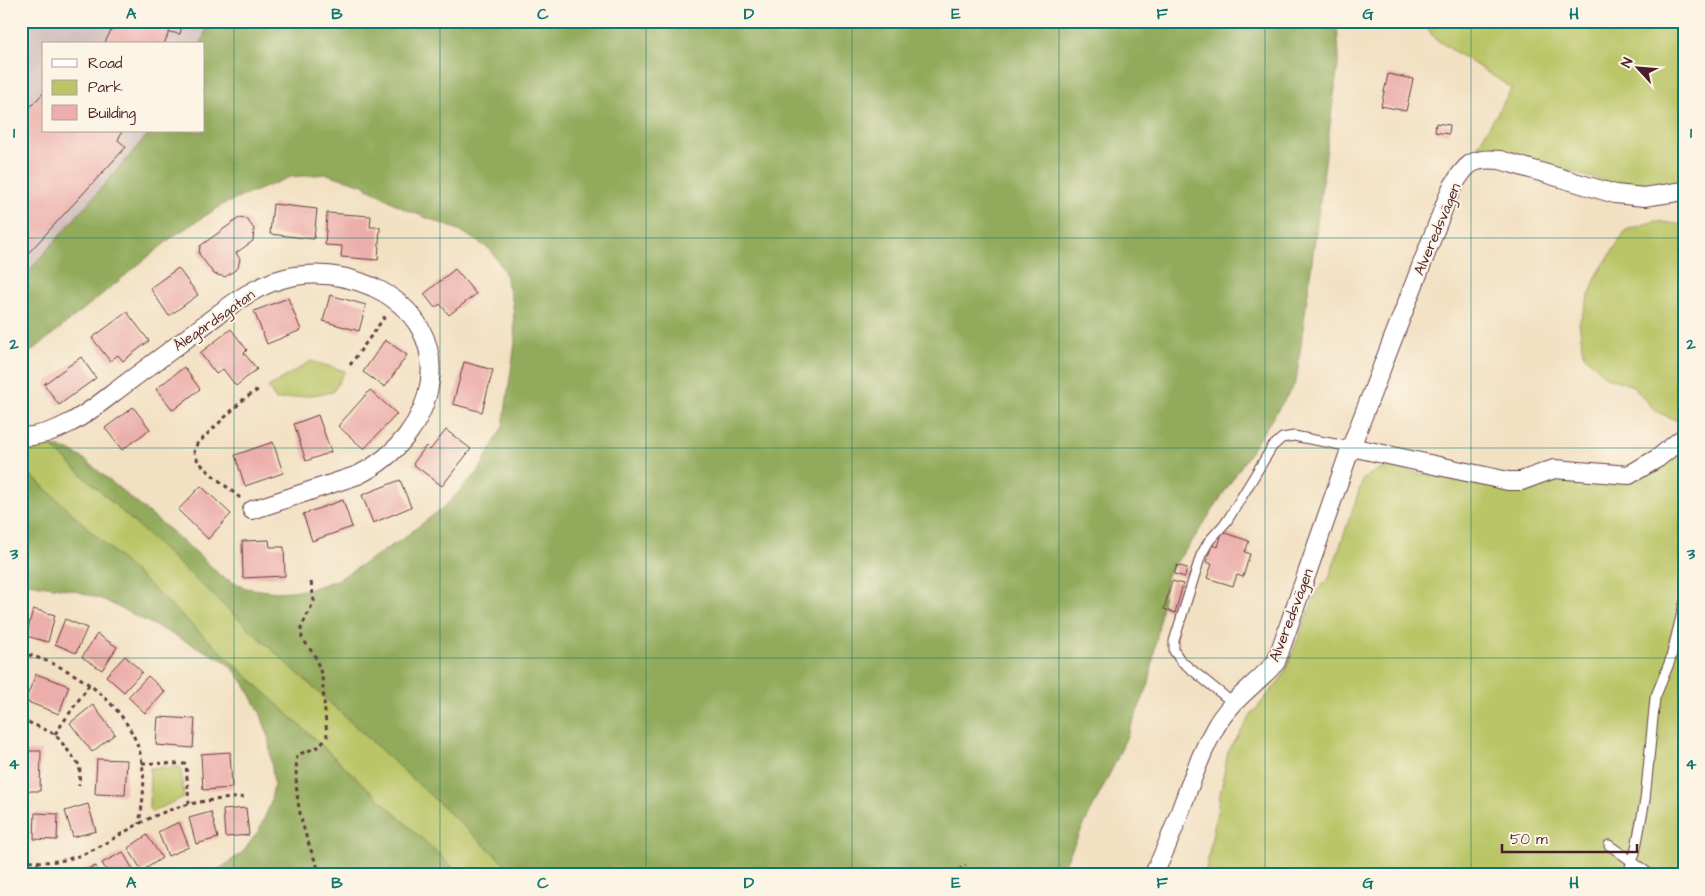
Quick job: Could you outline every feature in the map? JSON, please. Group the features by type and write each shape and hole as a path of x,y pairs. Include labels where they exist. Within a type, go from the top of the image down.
{"street":[{"name":"Alveredsvägen","path":"1153,875 1214,730 1234,703 1256,684 1276,662 1351,447 1451,189 1462,170 1473,161 1484,159 1500,160 1615,194 1644,197 1684,191"},
{"name":"Ålegårdsgatan","path":"21,437 48,433 85,415 233,304 270,282 294,276 318,274 340,276 364,283 396,301 411,315 421,330 432,363 427,398 410,432 388,457 358,476 252,510"},
{"path":"1351,447 1508,481 1521,481 1554,469 1629,474 1658,458 1684,437"}],"lane":[{"path":"1234,703 1181,661 1174,651 1174,641 1201,555 1208,542 1227,521 1272,447 1282,438 1294,436 1351,447"},
{"path":"1627,875 1645,800 1655,698 1670,661 1684,604"},
{"path":"1608,845 1651,875"}],"path":[{"path":"350,365 396,301"},
{"path":"252,510 202,464 194,451 197,444 245,398 261,388"},
{"path":"311,582 314,601 301,628 302,638 315,656 322,676 327,737 318,747 297,754 294,781 297,810 321,875"},
{"path":"21,653 60,666 105,698 122,719 135,740 142,763 143,792 140,824"},
{"path":"55,734 89,685"},
{"path":"21,719 55,734 80,766 79,786"},
{"path":"142,763 186,764 189,804"},
{"path":"21,859 53,862 96,850 167,810 210,800 246,796"},
{"path":"36,875 38,862"},
{"path":"952,875 966,866"}],"shaded area":[{"path":"21,21 209,21 202,42 42,42 42,132 150,132 21,280"}],"green space":[{"path":"209,21 1337,21 1339,57 1296,382 1195,537 1167,575 1149,684 1117,759 1059,875 517,875 51,446 69,450 84,459 197,553 222,577 245,588 276,592 307,590 339,579 401,540 445,506 478,472 503,426 515,343 513,303 504,271 491,250 461,231 404,209 363,185 327,174 290,177 224,204 175,235 21,360 21,280 150,132 205,132 205,42 202,42"},
{"path":"1422,21 1684,21 1684,183 1661,187 1631,188 1477,147 1512,88 1435,39"},
{"path":"1655,221 1684,225 1684,419 1680,422 1655,411 1633,386 1606,377 1584,355 1579,323 1597,275 1626,230"},
{"path":"311,361 345,371 333,392 276,400 268,387"},
{"path":"51,446 517,875 461,875 21,466 21,448"},
{"path":"1684,446 1684,875 1205,875 1228,752 1252,714 1283,676 1317,591 1329,578 1363,479 1377,470 1392,467 1469,484 1519,487 1548,476 1614,482"},
{"path":"21,466 461,875 211,875 243,852 259,830 270,805 274,784 268,735 260,712 236,672 223,660 104,600 73,590 21,582"},
{"path":"181,767 184,797 152,812 149,808 150,768"}],"building":[{"path":"116,21 183,21 180,34 169,32 165,42 105,42"},
{"path":"1388,74 1413,79 1406,111 1381,106"},
{"path":"42,94 42,132 122,132 118,140 126,147 21,261 21,117"},
{"path":"1436,123 1450,125 1449,134 1435,132"},
{"path":"273,204 317,209 314,239 270,234"},
{"path":"327,213 371,216 370,227 380,227 378,260 341,257 342,246 325,245"},
{"path":"239,218 247,219 254,229 253,241 236,253 240,259 238,268 225,277 214,274 199,254 200,246"},
{"path":"178,268 198,295 169,316 150,288"},
{"path":"455,269 476,294 449,315 440,304 435,308 424,294"},
{"path":"330,295 366,305 359,331 323,321"},
{"path":"288,298 301,330 267,344 254,311"},
{"path":"127,312 149,341 123,361 118,355 110,361 92,338"},
{"path":"231,329 247,350 244,353 257,369 236,386 223,369 216,374 200,353"},
{"path":"385,340 407,355 385,387 363,372"},
{"path":"81,357 96,378 59,405 44,384"},
{"path":"464,362 493,370 482,412 453,404"},
{"path":"184,367 200,389 173,410 156,389"},
{"path":"370,390 397,414 364,449 338,426"},
{"path":"133,407 150,429 122,450 105,428"},
{"path":"318,415 331,452 306,461 294,424"},
{"path":"446,430 471,449 442,486 413,464 426,446 430,450"},
{"path":"273,442 283,473 245,486 235,455"},
{"path":"400,480 411,507 373,523 362,495"},
{"path":"201,486 231,514 208,539 178,510"},
{"path":"343,500 352,527 312,541 303,514"},
{"path":"1222,532 1249,541 1245,552 1250,554 1243,577 1237,575 1233,586 1207,578 1212,564 1206,562 1212,545 1218,547"},
{"path":"269,540 270,547 284,547 285,576 243,578 242,541"},
{"path":"1177,565 1187,568 1185,577 1174,574"},
{"path":"1172,581 1183,584 1175,613 1164,609"},
{"path":"33,609 55,615 48,642 26,636"},
{"path":"65,619 87,628 76,653 55,644"},
{"path":"97,634 117,647 102,670 82,657"},
{"path":"125,656 142,672 124,692 106,676"},
{"path":"36,674 69,686 59,714 25,701"},
{"path":"148,676 165,692 145,713 128,697"},
{"path":"93,705 115,734 92,752 70,723"},
{"path":"158,717 195,719 193,748 156,745"},
{"path":"21,751 41,751 40,791 21,791"},
{"path":"230,752 232,788 203,790 201,754"},
{"path":"97,759 127,760 125,795 95,794"},
{"path":"88,804 96,831 73,837 65,811"},
{"path":"246,808 249,835 225,837 223,810"},
{"path":"211,812 218,838 196,844 189,818"},
{"path":"35,813 58,814 57,840 34,839"},
{"path":"179,822 189,847 168,856 158,832"},
{"path":"147,835 162,858 142,871 128,848"},
{"path":"123,852 136,875 109,875 102,863"},
{"path":"96,866 98,875 74,875 74,873"}]}
